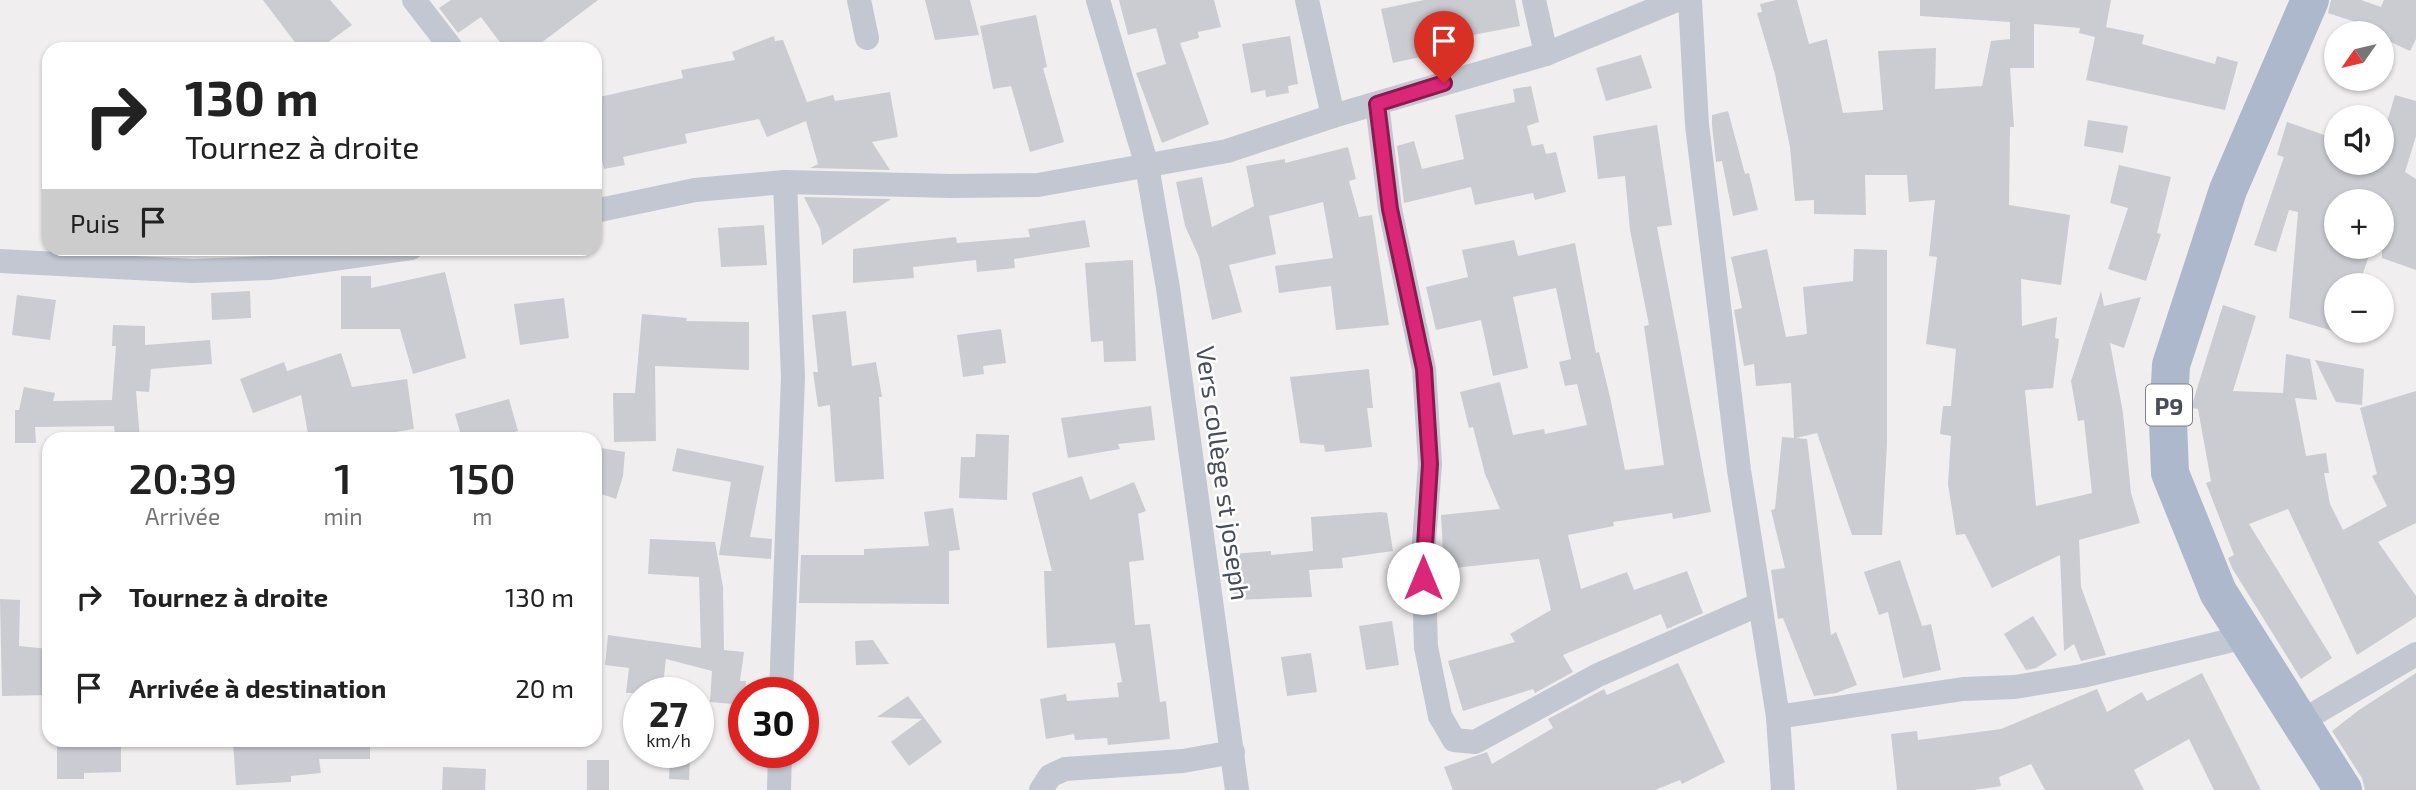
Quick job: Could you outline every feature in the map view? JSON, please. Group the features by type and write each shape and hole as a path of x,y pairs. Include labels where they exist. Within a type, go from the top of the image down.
{"main road":[{"name":"P9","path":"2309,0 2228,190 2171,365 2168,422 2170,473 2218,592 2343,790"}],"street":[{"path":"414,0 447,42"},
{"path":"859,0 867,38"},
{"name":"Vers collège st joseph","path":"1098,0 1147,166 1168,289 1237,790"},
{"path":"1307,0 1334,116"},
{"path":"1534,0 1546,54"},
{"path":"602,210 695,190 785,182 1038,185 1227,151 1334,116 1546,54 1677,0"},
{"path":"1690,0 1697,125 1739,470 1778,717 1781,789"},
{"path":"1377,104 1390,209 1424,369 1430,464 1423,555 1426,647 1440,716 1454,740 1475,741 1598,675 1760,604"},
{"path":"782,677 793,376 785,182"},
{"path":"0,261 193,271 268,268 354,256"},
{"path":"1778,717 1952,690 2015,687 2082,676 2245,638"},
{"path":"2300,722 2416,654"},
{"path":"1041,790 1050,776 1065,769 1183,761 1233,752"},
{"path":"779,790 780,768"}],"building":[{"path":"263,0 330,0 352,25 329,42 295,42"},
{"path":"451,0 598,0 542,42 500,42 481,17 458,33 439,8"},
{"path":"925,0 970,0 979,35 935,40"},
{"path":"1119,0 1214,0 1221,27 1198,32 1199,38 1180,43 1209,124 1162,143 1136,73 1166,64 1156,28 1128,35"},
{"path":"1424,0 1515,0 1520,26 1426,44 1429,55 1393,63 1381,9"},
{"path":"1776,0 1797,0 1809,44 1827,39 1843,113 1883,110 1878,51 1936,48 1935,89 1982,86 1991,41 2010,39 2010,22 1920,16 1920,0 2111,0 2106,27 2144,35 2142,44 2215,64 2217,56 2238,62 2225,110 2086,80 2095,37 2079,33 2080,28 2034,24 2034,68 2010,68 2014,127 2010,127 2009,205 2070,215 2061,285 2021,279 2022,326 2057,317 2055,338 2059,339 2053,388 2025,390 2036,506 2092,493 2084,420 2078,421 2071,381 2101,291 2104,306 2141,297 2124,348 2110,343 2123,413 2131,493 2140,523 2079,540 2081,587 2106,655 2081,661 2074,644 2064,651 2060,555 1992,588 1965,534 1956,535 1948,484 1951,436 1940,434 1943,406 1951,406 1956,349 1926,344 1937,257 1929,256 1935,200 1909,202 1907,175 1865,175 1866,215 1814,214 1814,200 1795,201 1790,147 1775,74 1757,13 1762,12 1760,4"},
{"path":"2331,0 2361,0 2381,7 2384,0 2416,0 2416,39 2410,51 2394,44 2394,21 2353,21 2328,13"},
{"path":"1036,15 1047,67 1043,68 1064,142 1030,152 1011,86 993,89 980,26"},
{"path":"774,36 775,41 783,40 807,102 833,95 835,101 890,92 898,137 872,142 890,170 810,168 818,164 806,121 767,137 759,119 685,134 687,143 623,157 625,165 604,169 602,96 683,78 681,70 735,60 732,52"},
{"path":"1290,36 1298,84 1288,86 1289,93 1266,97 1265,90 1251,93 1242,44"},
{"path":"1641,55 1652,88 1606,101 1596,68"},
{"path":"1531,86 1539,122 1527,126 1532,146 1543,144 1546,154 1556,152 1566,192 1535,200 1533,193 1475,205 1471,187 1404,203 1397,146 1414,141 1422,169 1464,159 1455,115 1515,102 1513,89"},
{"path":"2395,95 2416,101 2416,136 2405,172 2416,179 2416,270 2385,259 2394,259 2394,189 2324,189 2324,259 2368,259 2363,273 2324,273 2324,328 2289,318 2298,212 2289,210 2276,252 2254,245 2284,157 2277,155 2287,122 2324,135 2324,175 2394,175 2392,105"},
{"path":"1728,111 1745,174 1749,173 1758,210 1733,216 1722,161 1716,162 1712,125 1712,115"},
{"path":"2088,120 2128,126 2123,153 2084,146"},
{"path":"1657,125 1672,225 1657,227 1711,512 1673,519 1672,513 1613,522 1614,526 1568,535 1581,589 1627,572 1634,590 1687,571 1703,613 1667,629 1661,614 1563,655 1573,672 1535,693 1533,689 1463,711 1448,661 1515,642 1510,634 1551,610 1539,559 1444,569 1441,515 1500,509 1485,474 1473,427 1469,428 1460,392 1500,382 1513,435 1544,429 1545,434 1587,425 1577,384 1565,386 1559,362 1571,359 1556,288 1513,297 1528,368 1493,376 1481,320 1436,330 1426,287 1468,277 1462,250 1514,240 1518,256 1575,243 1596,353 1599,352 1625,470 1664,465 1644,326 1649,325 1630,230 1625,176 1598,179 1593,136"},
{"path":"1348,147 1356,179 1349,181 1359,217 1372,215 1389,325 1336,330 1331,286 1279,293 1275,266 1333,258 1323,202 1269,216 1276,254 1229,265 1242,312 1212,320 1199,257 1185,226 1176,182 1202,177 1212,227 1254,206 1246,166 1285,159 1285,163"},
{"path":"2119,165 2171,177 2157,233 2161,234 2146,281 2108,269 2128,208 2110,203"},
{"path":"804,197 891,199 822,245 820,229"},
{"path":"1085,220 1090,247 1014,259 1015,268 977,272 976,260 913,267 914,278 853,283 853,249 956,237 957,243 1030,237 1028,229"},
{"path":"764,225 767,265 721,267 718,228"},
{"path":"1767,249 1786,337 1807,334 1803,287 1853,281 1854,249 1887,250 1887,444 1882,535 1852,535 1817,433 1796,438 1807,439 1831,635 1836,632 1857,685 1836,693 1814,696 1783,618 1778,619 1771,570 1785,568 1771,510 1775,509 1782,437 1794,438 1791,383 1756,386 1754,364 1744,366 1734,310 1742,308 1731,257"},
{"path":"1133,260 1136,361 1104,362 1103,341 1091,342 1085,263"},
{"path":"445,272 466,358 413,374 400,329 341,329 341,276 371,276 371,288"},
{"path":"250,291 251,318 212,320 211,293"},
{"path":"17,295 56,300 50,340 12,335"},
{"path":"564,298 569,338 520,345 514,304"},
{"path":"2223,305 2256,316 2233,391 2283,393 2286,354 2310,359 2317,400 2295,398 2306,456 2326,453 2329,473 2324,473 2330,504 2343,530 2387,506 2372,476 2377,474 2360,408 2416,391 2416,523 2378,542 2416,596 2416,617 2357,655 2288,509 2249,524 2332,658 2301,679 2232,568 2228,558 2234,555 2206,483 2211,481 2198,409 2191,408"},
{"path":"846,311 852,366 876,362 882,397 879,397 884,479 835,482 830,405 818,407 813,372 818,372 812,315"},
{"path":"642,314 687,318 686,321 749,322 749,370 655,366 656,441 614,442 613,393 635,393"},
{"path":"113,325 145,326 145,345 210,340 212,364 151,369 149,392 136,391 139,432 114,432 114,426 35,427 36,443 15,443 15,410 19,410 24,387 55,393 53,401 112,400 116,346 112,346"},
{"path":"1001,329 1006,363 983,366 984,374 963,377 957,335"},
{"path":"341,353 352,387 407,379 414,429 395,432 308,432 301,395 253,413 240,379 284,362 287,371"},
{"path":"2315,360 2364,369 2362,405 2336,402"},
{"path":"1369,369 1373,408 1367,408 1372,447 1325,452 1324,445 1300,443 1290,377"},
{"path":"509,399 518,431 460,432 455,414"},
{"path":"1151,406 1155,440 1118,444 1120,449 1068,458 1061,418"},
{"path":"976,434 1009,435 1007,500 959,498 961,457 975,457"},
{"path":"602,448 625,452 623,476 616,499 602,494"},
{"path":"677,448 764,466 750,537 772,539 771,559 719,555 731,482 672,471"},
{"path":"1082,476 1090,500 1134,482 1146,511 1138,514 1144,560 1129,562 1135,625 1150,624 1160,702 1166,701 1170,739 1108,745 1107,738 1075,740 1074,734 1046,739 1040,699 1066,694 1067,701 1119,697 1117,683 1122,682 1115,643 1047,648 1044,571 1052,571 1032,493"},
{"path":"953,508 960,550 949,551 949,604 799,603 801,555 864,555 864,549 929,546 924,512"},
{"path":"1387,513 1393,551 1342,558 1343,568 1309,570 1312,597 1234,600 1231,554 1271,551 1271,555 1313,551 1311,517"},
{"path":"650,539 715,542 723,587 724,650 744,652 741,677 728,677 728,704 714,702 712,671 666,659 664,677 628,677 629,668 605,665 608,635 701,648 699,577 648,574"},
{"path":"1900,560 1922,626 1931,624 1941,670 1903,678 1888,612 1879,615 1864,572"},
{"path":"0,599 20,600 19,646 42,648 42,695 2,696"},
{"path":"2033,616 2057,655 2036,668 2026,670 2004,634"},
{"path":"1392,621 1399,665 1366,670 1359,626"},
{"path":"873,640 889,664 856,665 855,641"},
{"path":"1311,653 1317,692 1287,696 1281,657"},
{"path":"1678,663 1725,762 1682,784 1680,780 1655,790 1453,790 1444,767 1487,752 1492,764 1553,728 1548,719 1604,689 1607,695"},
{"path":"2202,673 2261,790 2214,790 2189,739 2134,770 2144,790 2045,790 2031,764 1999,777 2001,786 1974,790 1897,790 1891,734 1917,731 1918,740 2001,729 2097,689 2107,712 2142,692 2147,701"},
{"path":"2416,673 2416,790 2365,790 2362,778 2332,731"},
{"path":"908,696 942,742 909,766 891,742 922,719 877,717"},
{"path":"57,747 121,747 121,772 84,773 84,779 57,779"},
{"path":"233,747 370,747 370,759 319,759 321,773 291,776 291,782 236,785"},
{"path":"587,760 609,760 609,790 587,790"},
{"path":"443,767 486,769 485,790 442,790"},
{"path":"670,768 690,768 689,780 669,779"}],"route":[{"path":"1423,578 1430,464 1424,369 1396,247 1377,104 1444,83"}]}
